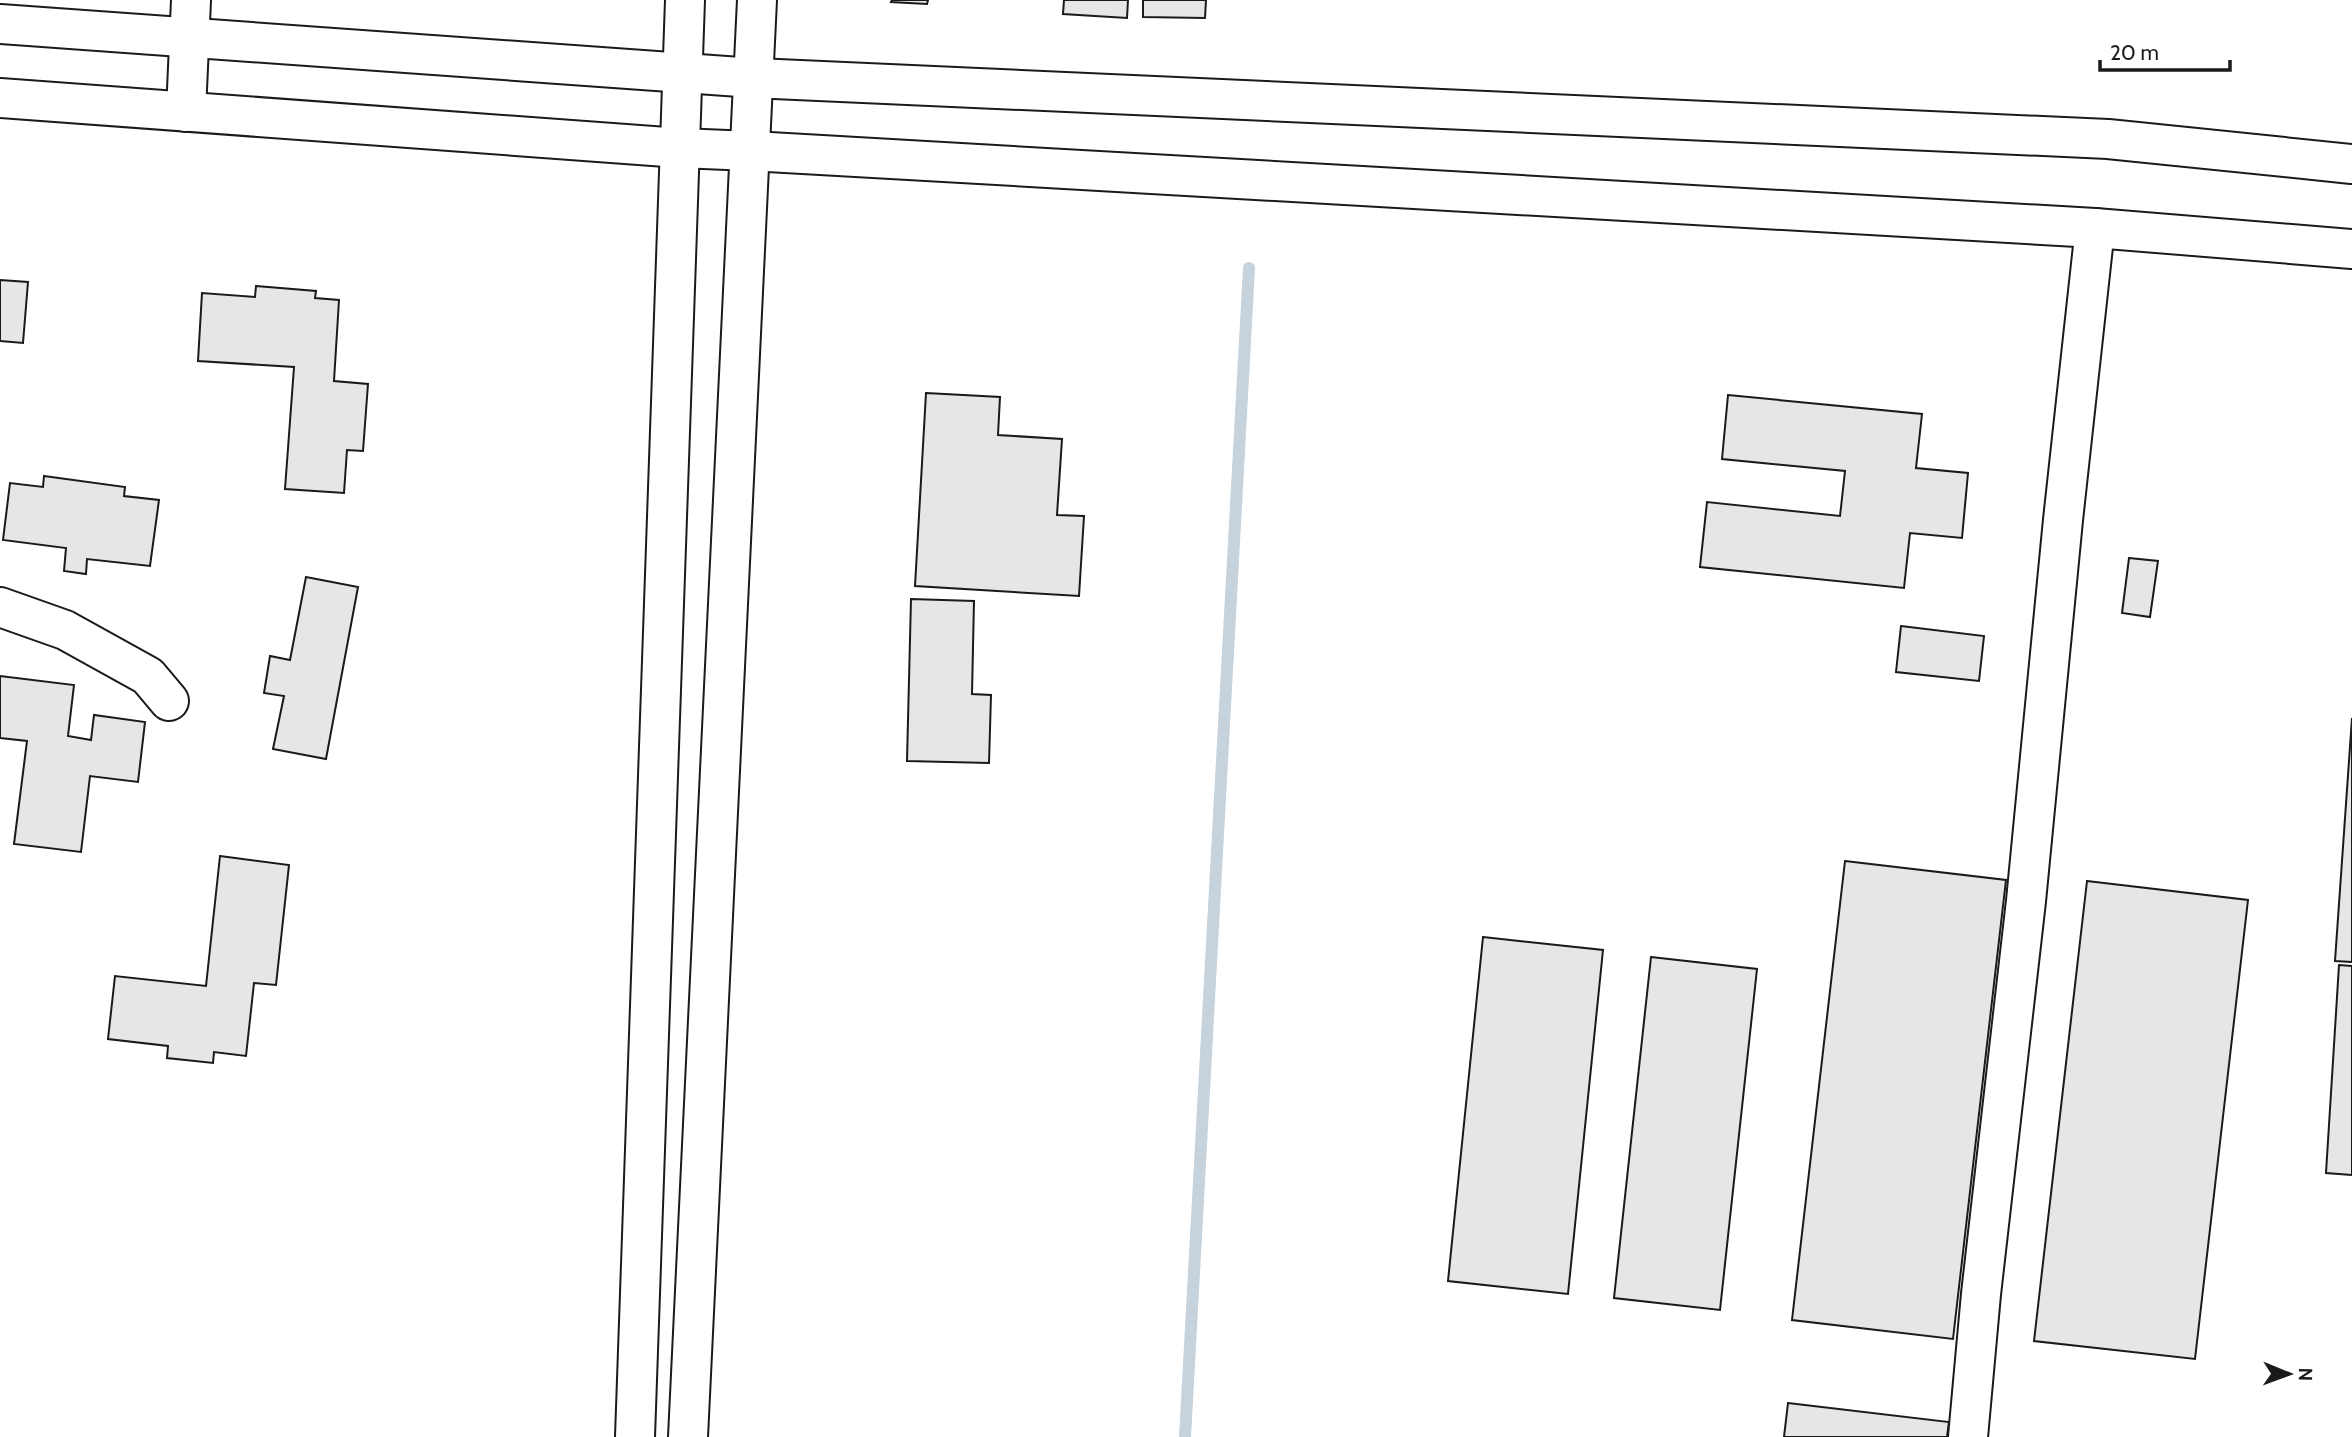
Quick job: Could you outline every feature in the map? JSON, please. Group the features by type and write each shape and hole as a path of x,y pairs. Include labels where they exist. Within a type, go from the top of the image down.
{"street":[{"path":"186,111 191,0"},
{"path":"635,1437 685,0"},
{"path":"688,1437 757,0"},
{"path":"0,24 754,78 2108,139 2352,164"},
{"path":"0,98 680,148 2095,228 2352,249"},
{"path":"1968,1437 2095,228"},
{"path":"0,607 65,630 148,676 169,702"}],"building":[{"path":"928,0 927,4 891,2"},
{"path":"1064,0 1128,0 1127,18 1063,14"},
{"path":"1143,0 1206,0 1205,18 1143,17"},
{"path":"0,280 28,282 23,343 0,341"},
{"path":"256,286 316,291 315,298 339,300 334,381 368,384 363,451 347,450 344,493 285,489 294,367 198,361 202,293 255,297"},
{"path":"926,393 1000,397 998,435 1062,439 1057,515 1084,516 1079,596 915,586"},
{"path":"1728,395 1922,414 1916,468 1968,473 1962,538 1910,533 1904,588 1700,567 1707,502 1840,516 1845,471 1722,459"},
{"path":"44,476 125,487 124,496 159,500 150,566 87,559 86,574 64,571 66,548 3,540 10,483 43,487"},
{"path":"2129,558 2158,561 2150,617 2122,613"},
{"path":"306,577 358,587 326,759 273,749 284,696 264,693 270,656 290,660"},
{"path":"911,599 974,601 972,694 991,695 989,763 907,761"},
{"path":"1901,626 1984,636 1979,681 1896,672"},
{"path":"0,676 74,685 68,736 91,740 94,715 145,722 138,782 90,776 81,852 14,844 27,741 0,738"},
{"path":"2352,718 2352,962 2335,961"},
{"path":"220,856 289,865 276,985 254,983 246,1056 214,1052 213,1063 167,1058 168,1046 108,1039 115,976 206,986"},
{"path":"1845,861 2006,880 1953,1339 1792,1320"},
{"path":"2087,881 2248,900 2195,1359 2034,1341"},
{"path":"1483,937 1603,950 1568,1294 1448,1281"},
{"path":"1651,957 1757,969 1720,1310 1614,1298"},
{"path":"2339,965 2352,966 2352,1175 2326,1173"},
{"path":"1788,1403 1949,1422 1947,1437 1784,1437"}],"waterway":[{"path":"1185,1437 1249,268"}]}
